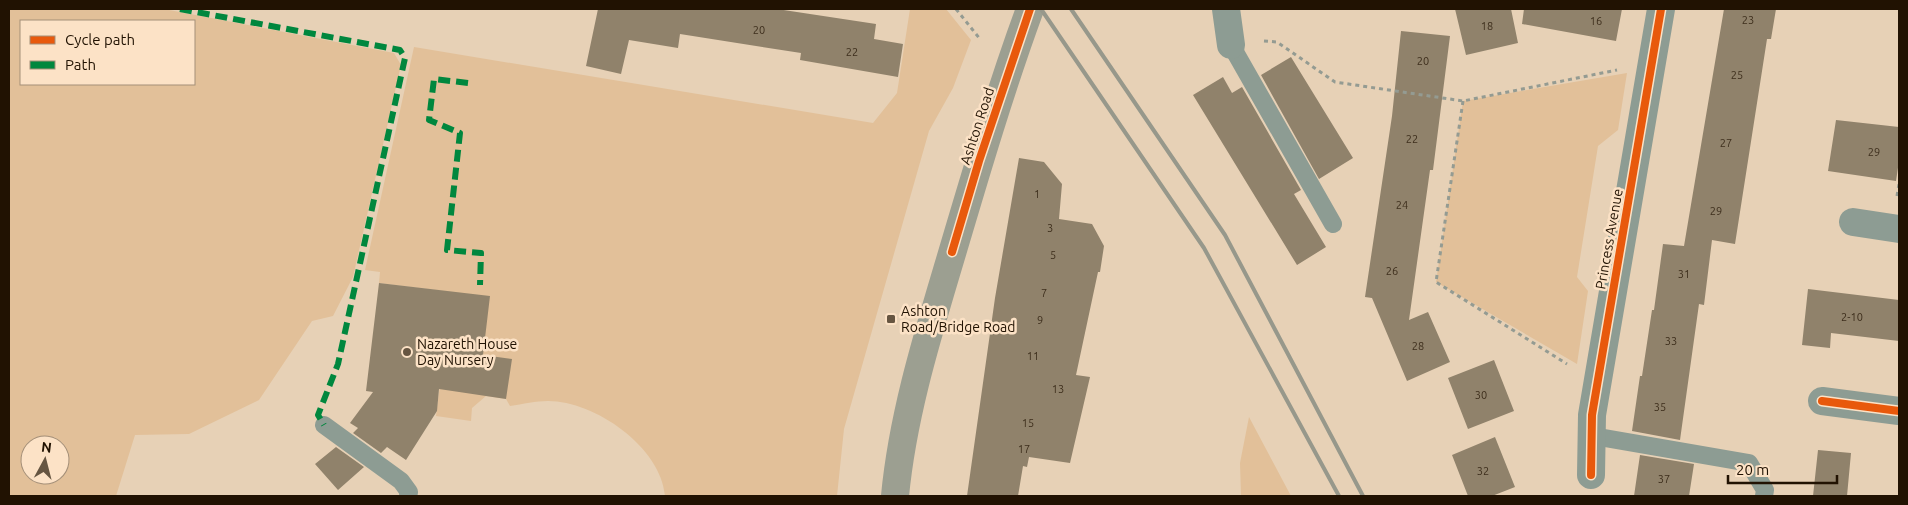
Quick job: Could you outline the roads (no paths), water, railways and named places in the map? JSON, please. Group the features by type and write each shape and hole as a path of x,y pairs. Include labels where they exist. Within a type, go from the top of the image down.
{"main road":[{"name":"Ashton Road","path":"895,496 899,459 928,330 1010,64 1030,9"}],"street":[{"path":"1226,9 1231,45"},
{"name":"Princess Avenue","path":"1591,475 1592,415 1661,9"},
{"path":"1853,222 1899,229"},
{"path":"1822,401 1899,411"}],"lane":[{"path":"1231,45 1333,224"},
{"path":"324,426 401,481 409,492 408,496"},
{"path":"1592,436 1749,463 1765,490 1764,496"}],"railway":[{"path":"1041,9 1204,248 1339,496"},
{"path":"1071,9 1225,235 1363,496"}],"place":[{"name":"Ashton Road/Bridge Road","path":"891,319"},
{"name":"Nazareth House Day Nursery","path":"407,352"}]}
